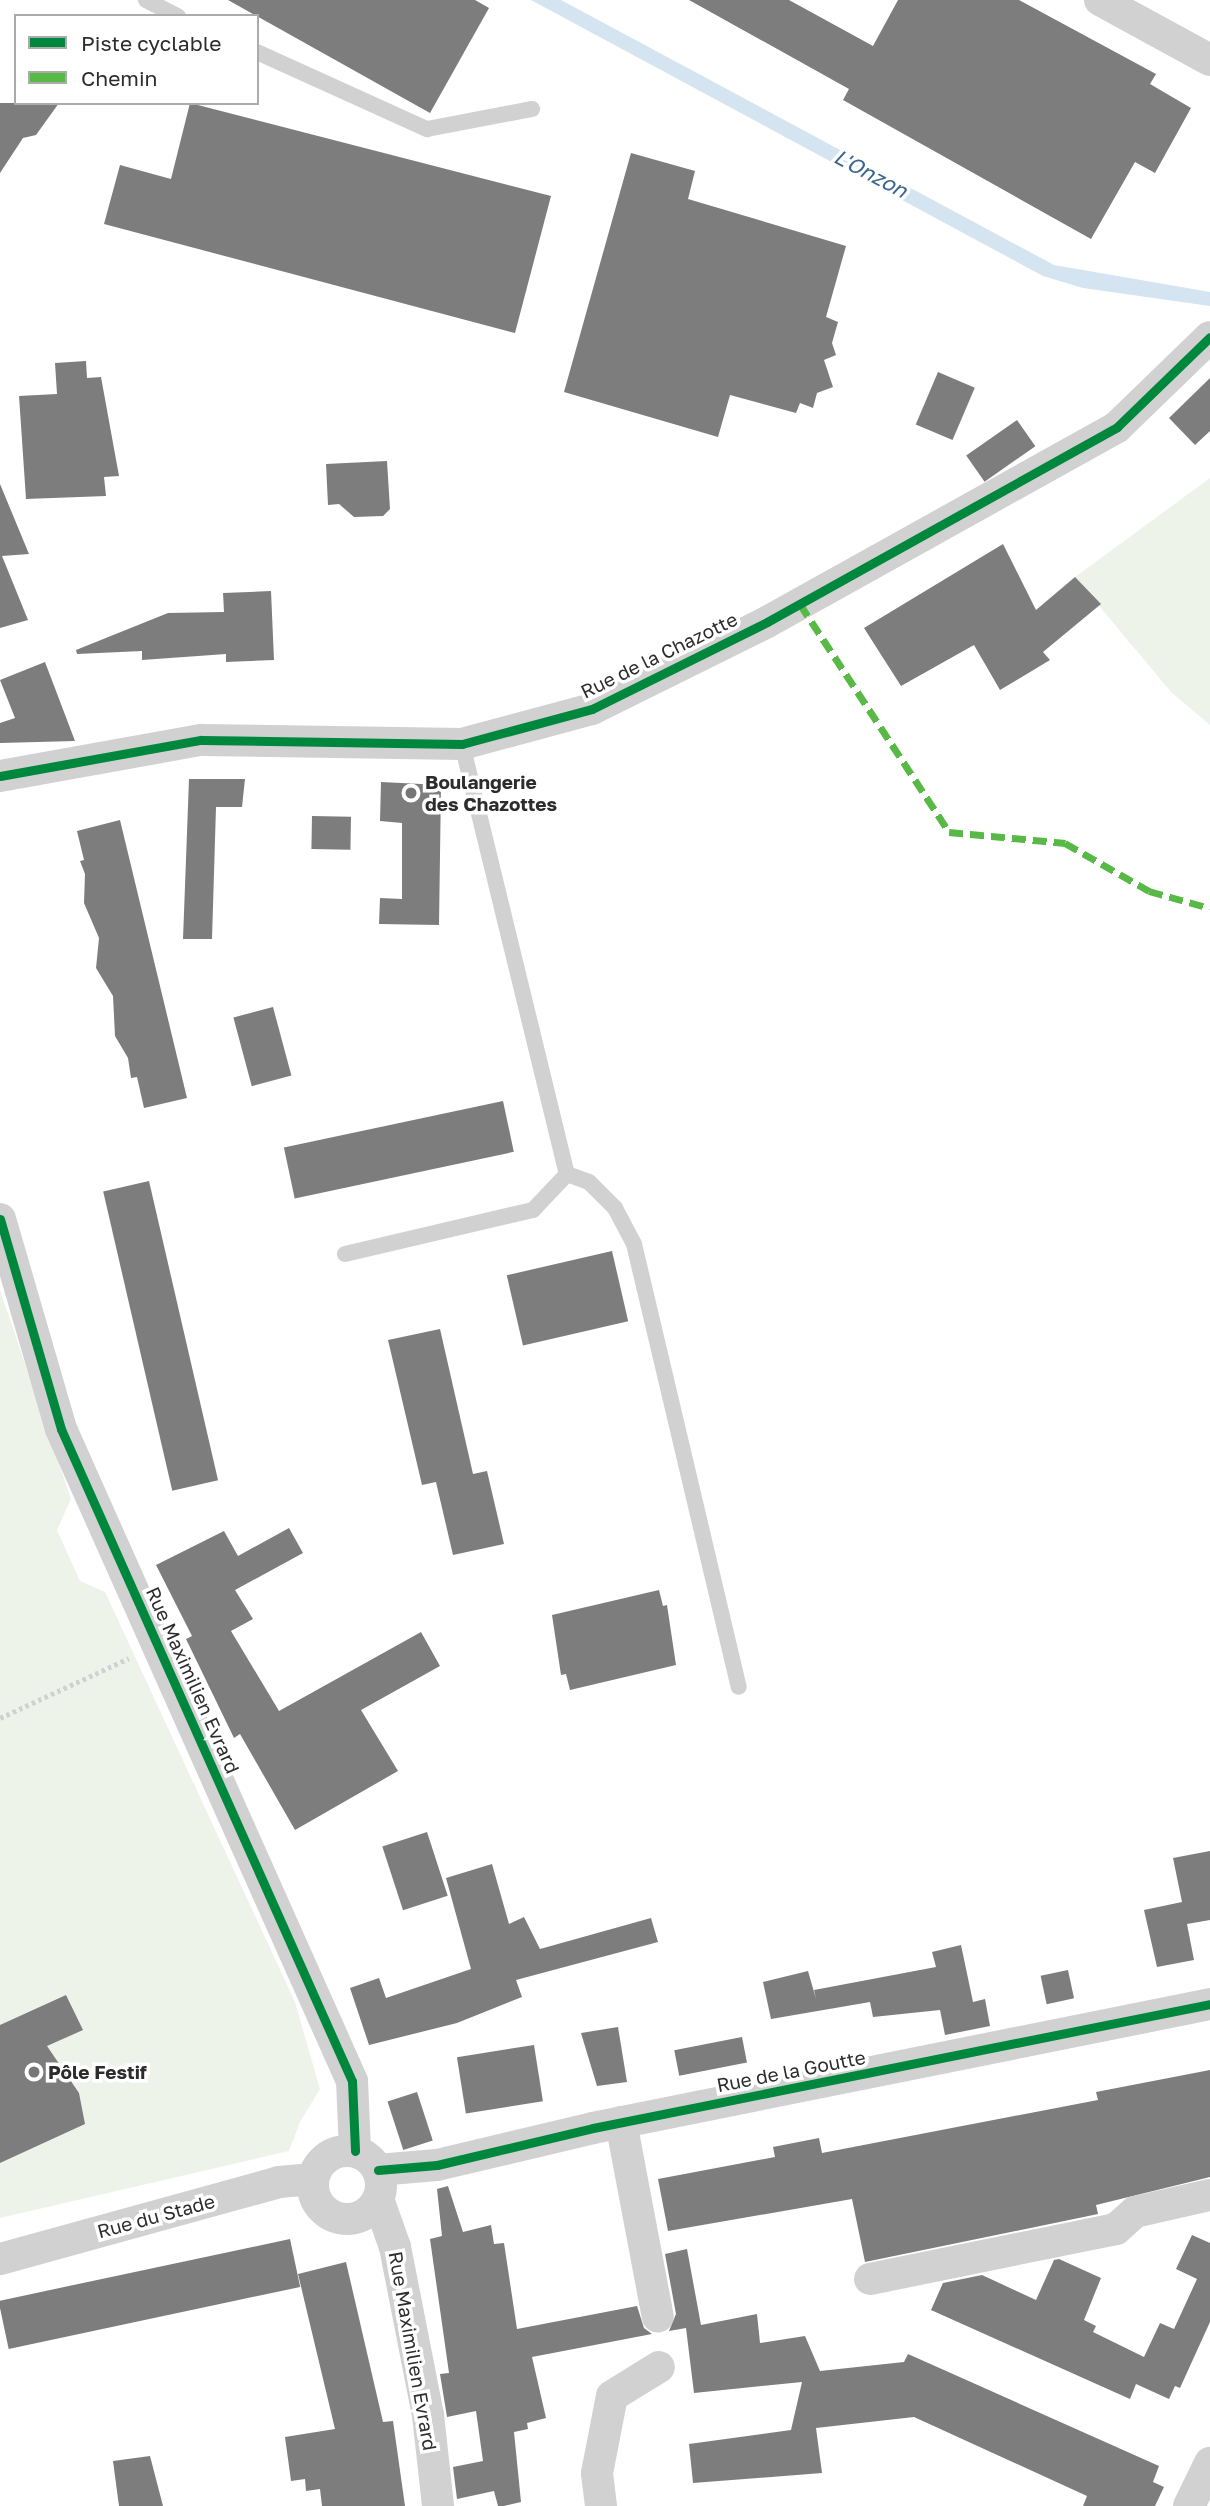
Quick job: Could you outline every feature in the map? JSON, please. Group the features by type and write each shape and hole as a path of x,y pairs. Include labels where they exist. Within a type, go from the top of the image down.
{"street":[{"path":"1100,0 1210,60"},
{"name":"Rue de la Chazotte","path":"0,776 201,740 462,744 592,709 767,622 977,509 1117,427 1210,337"},
{"name":"Rue Maximilien Evrard","path":"0,1219 61,1429 352,2081 370,2173 395,2247 426,2402 438,2506"},
{"name":"Rue de la Goutte","path":"370,2173 438,2165 621,2122 1210,2004"},
{"path":"621,2122 658,2318"},
{"path":"333,2153 370,2173 363,2215 331,2216 316,2201 313,2179 323,2160 333,2153"},
{"name":"Rue du Stade","path":"0,2259 279,2182 313,2179"},
{"path":"870,2279 1116,2229 1135,2212 1210,2195"},
{"path":"601,2506 597,2473 612,2396 659,2367"},
{"path":"1189,2506 1210,2463"}],"lane":[{"path":"146,0 174,14"},
{"path":"259,53 427,129 532,108"},
{"path":"462,744 567,1174"},
{"path":"345,1254 533,1210 567,1174"},
{"path":"567,1174 589,1182 615,1208 634,1244 739,1688"}],"path":[{"path":"0,1718 158,1645"}],"shaded area":[{"path":"1210,478 1210,725 1171,692 1075,577"},
{"path":"0,1290 71,1499 57,1530 80,1581 105,1592 295,2002 320,2089 300,2122 289,2151 0,2218"}],"water":[{"name":"L'Onzon","path":"531,0 561,0 1054,265 1210,292 1210,306 1083,288 1043,276"}],"building":[{"path":"228,0 475,0 489,8 430,113 259,17 259,14 253,14"},
{"path":"689,0 789,0 873,46 898,0 1019,0 1156,74 1150,84 1191,108 1155,173 1135,162 1091,239 843,100 849,89"},
{"path":"0,103 58,105 36,135 23,138 0,173"},
{"path":"190,105 198,105 551,196 515,333 104,224 120,165 171,179"},
{"path":"631,153 695,171 688,199 846,246 826,317 838,322 832,343 836,355 824,360 833,387 817,393 813,408 800,403 796,413 730,395 718,437 564,392"},
{"path":"86,361 87,378 101,377 119,476 104,477 106,496 26,499 19,396 57,394 55,363"},
{"path":"938,372 975,388 953,440 916,424"},
{"path":"1210,378 1210,431 1195,445 1169,418"},
{"path":"1017,420 1035,446 985,482 966,456"},
{"path":"387,461 390,509 383,516 354,517 339,504 328,505 326,464"},
{"path":"0,484 29,554 2,556 28,620 0,628"},
{"path":"1003,544 1036,610 1075,577 1101,604 1043,652 1050,660 1000,690 974,645 901,686 864,628"},
{"path":"271,591 274,660 226,662 226,654 142,660 142,651 77,654 76,650 168,613 224,612 223,593"},
{"path":"45,662 75,741 0,743 0,723 15,718 0,680"},
{"path":"189,779 245,779 242,807 216,807 212,939 183,939"},
{"path":"381,782 441,785 439,925 379,924 380,898 402,899 402,823 380,821"},
{"path":"312,816 351,817 350,850 311,849"},
{"path":"120,820 187,1098 144,1108 137,1077 131,1078 128,1058 115,1036 113,996 96,968 99,938 84,903 85,874 80,861 84,860 77,831"},
{"path":"273,1007 291,1076 252,1086 233,1018"},
{"path":"503,1101 514,1152 295,1198 284,1148"},
{"path":"149,1181 218,1480 172,1491 103,1192"},
{"path":"612,1251 628,1321 523,1345 507,1275"},
{"path":"440,1329 473,1474 487,1471 504,1544 453,1555 436,1482 422,1485 388,1340"},
{"path":"289,1528 303,1553 235,1590 253,1619 231,1631 279,1711 421,1632 440,1666 361,1710 398,1771 295,1830 240,1734 234,1738 186,1639 192,1636 156,1565 224,1531 238,1556"},
{"path":"659,1590 663,1606 667,1605 676,1665 570,1690 566,1674 561,1675 552,1615"},
{"path":"427,1832 448,1896 403,1910 382,1847"},
{"path":"1210,1851 1210,1920 1187,1924 1194,1960 1157,1967 1144,1910 1182,1902 1173,1858"},
{"path":"492,1864 509,1924 524,1917 540,1949 651,1918 658,1942 516,1980 522,1997 457,2023 369,2045 350,1988 379,1978 386,1998 471,1969 446,1878"},
{"path":"961,1945 973,2002 985,1999 990,2026 945,2035 940,2010 873,2017 870,2002 771,2019 763,1982 808,1971 816,1999 814,1990 936,1967 932,1952"},
{"path":"1068,1970 1074,1998 1047,2004 1041,1976"},
{"name":"Pôle Festif","path":"66,1995 83,2030 47,2046 79,2093 85,2124 0,2163 0,2025"},
{"path":"618,2027 627,2082 597,2086 581,2033"},
{"path":"742,2037 747,2063 679,2076 674,2050"},
{"path":"534,2045 543,2101 466,2114 457,2057"},
{"path":"1210,2070 1210,2177 1096,2205 1098,2214 865,2262 852,2199 668,2231 658,2179 775,2157 773,2147 819,2138 822,2153 1098,2100 1096,2092"},
{"path":"417,2092 433,2141 403,2150 388,2102"},
{"path":"448,2186 463,2232 491,2225 494,2244 504,2243 517,2329 637,2306 644,2328 652,2334 532,2357 546,2418 527,2423 528,2429 514,2432 521,2502 504,2506 498,2506 494,2491 457,2499 453,2467 483,2461 476,2411 447,2417 440,2374 449,2373 430,2239 442,2236 437,2189"},
{"path":"1192,2235 1210,2243 1210,2322 1180,2388 1175,2386 1169,2399 1136,2384 1130,2399 931,2310 943,2283 982,2275 1036,2300 1054,2260 1059,2259 1101,2278 1084,2320 1096,2326 1093,2332 1144,2357 1160,2323 1174,2329 1197,2279 1176,2269"},
{"path":"290,2239 300,2287 9,2349 0,2301"},
{"path":"687,2249 701,2325 757,2314 760,2343 805,2336 820,2371 904,2362 908,2354 1159,2466 1153,2482 1164,2487 1155,2506 1083,2506 1087,2496 914,2417 816,2428 822,2473 693,2483 689,2444 791,2430 802,2382 694,2393 686,2328 669,2331 676,2314 665,2254"},
{"path":"346,2262 383,2422 393,2421 405,2506 322,2506 320,2489 306,2491 305,2479 291,2481 285,2437 335,2429 298,2274"},
{"path":"150,2456 163,2506 119,2506 113,2461"}],"marked path":[{"path":"800,604 949,832 1065,843 1149,891 1210,908"}],"cycle path":[{"path":"0,776 201,740 462,744 592,709 767,622 1117,427 1210,337"},
{"path":"0,1219 61,1429 352,2081 355,2151"},
{"path":"378,2170 437,2165 593,2128 1210,2004"}],"place":[{"name":"Boulangerie des Chazottes","path":"411,793"},
{"name":"Pôle Festif","path":"34,2072"}]}
